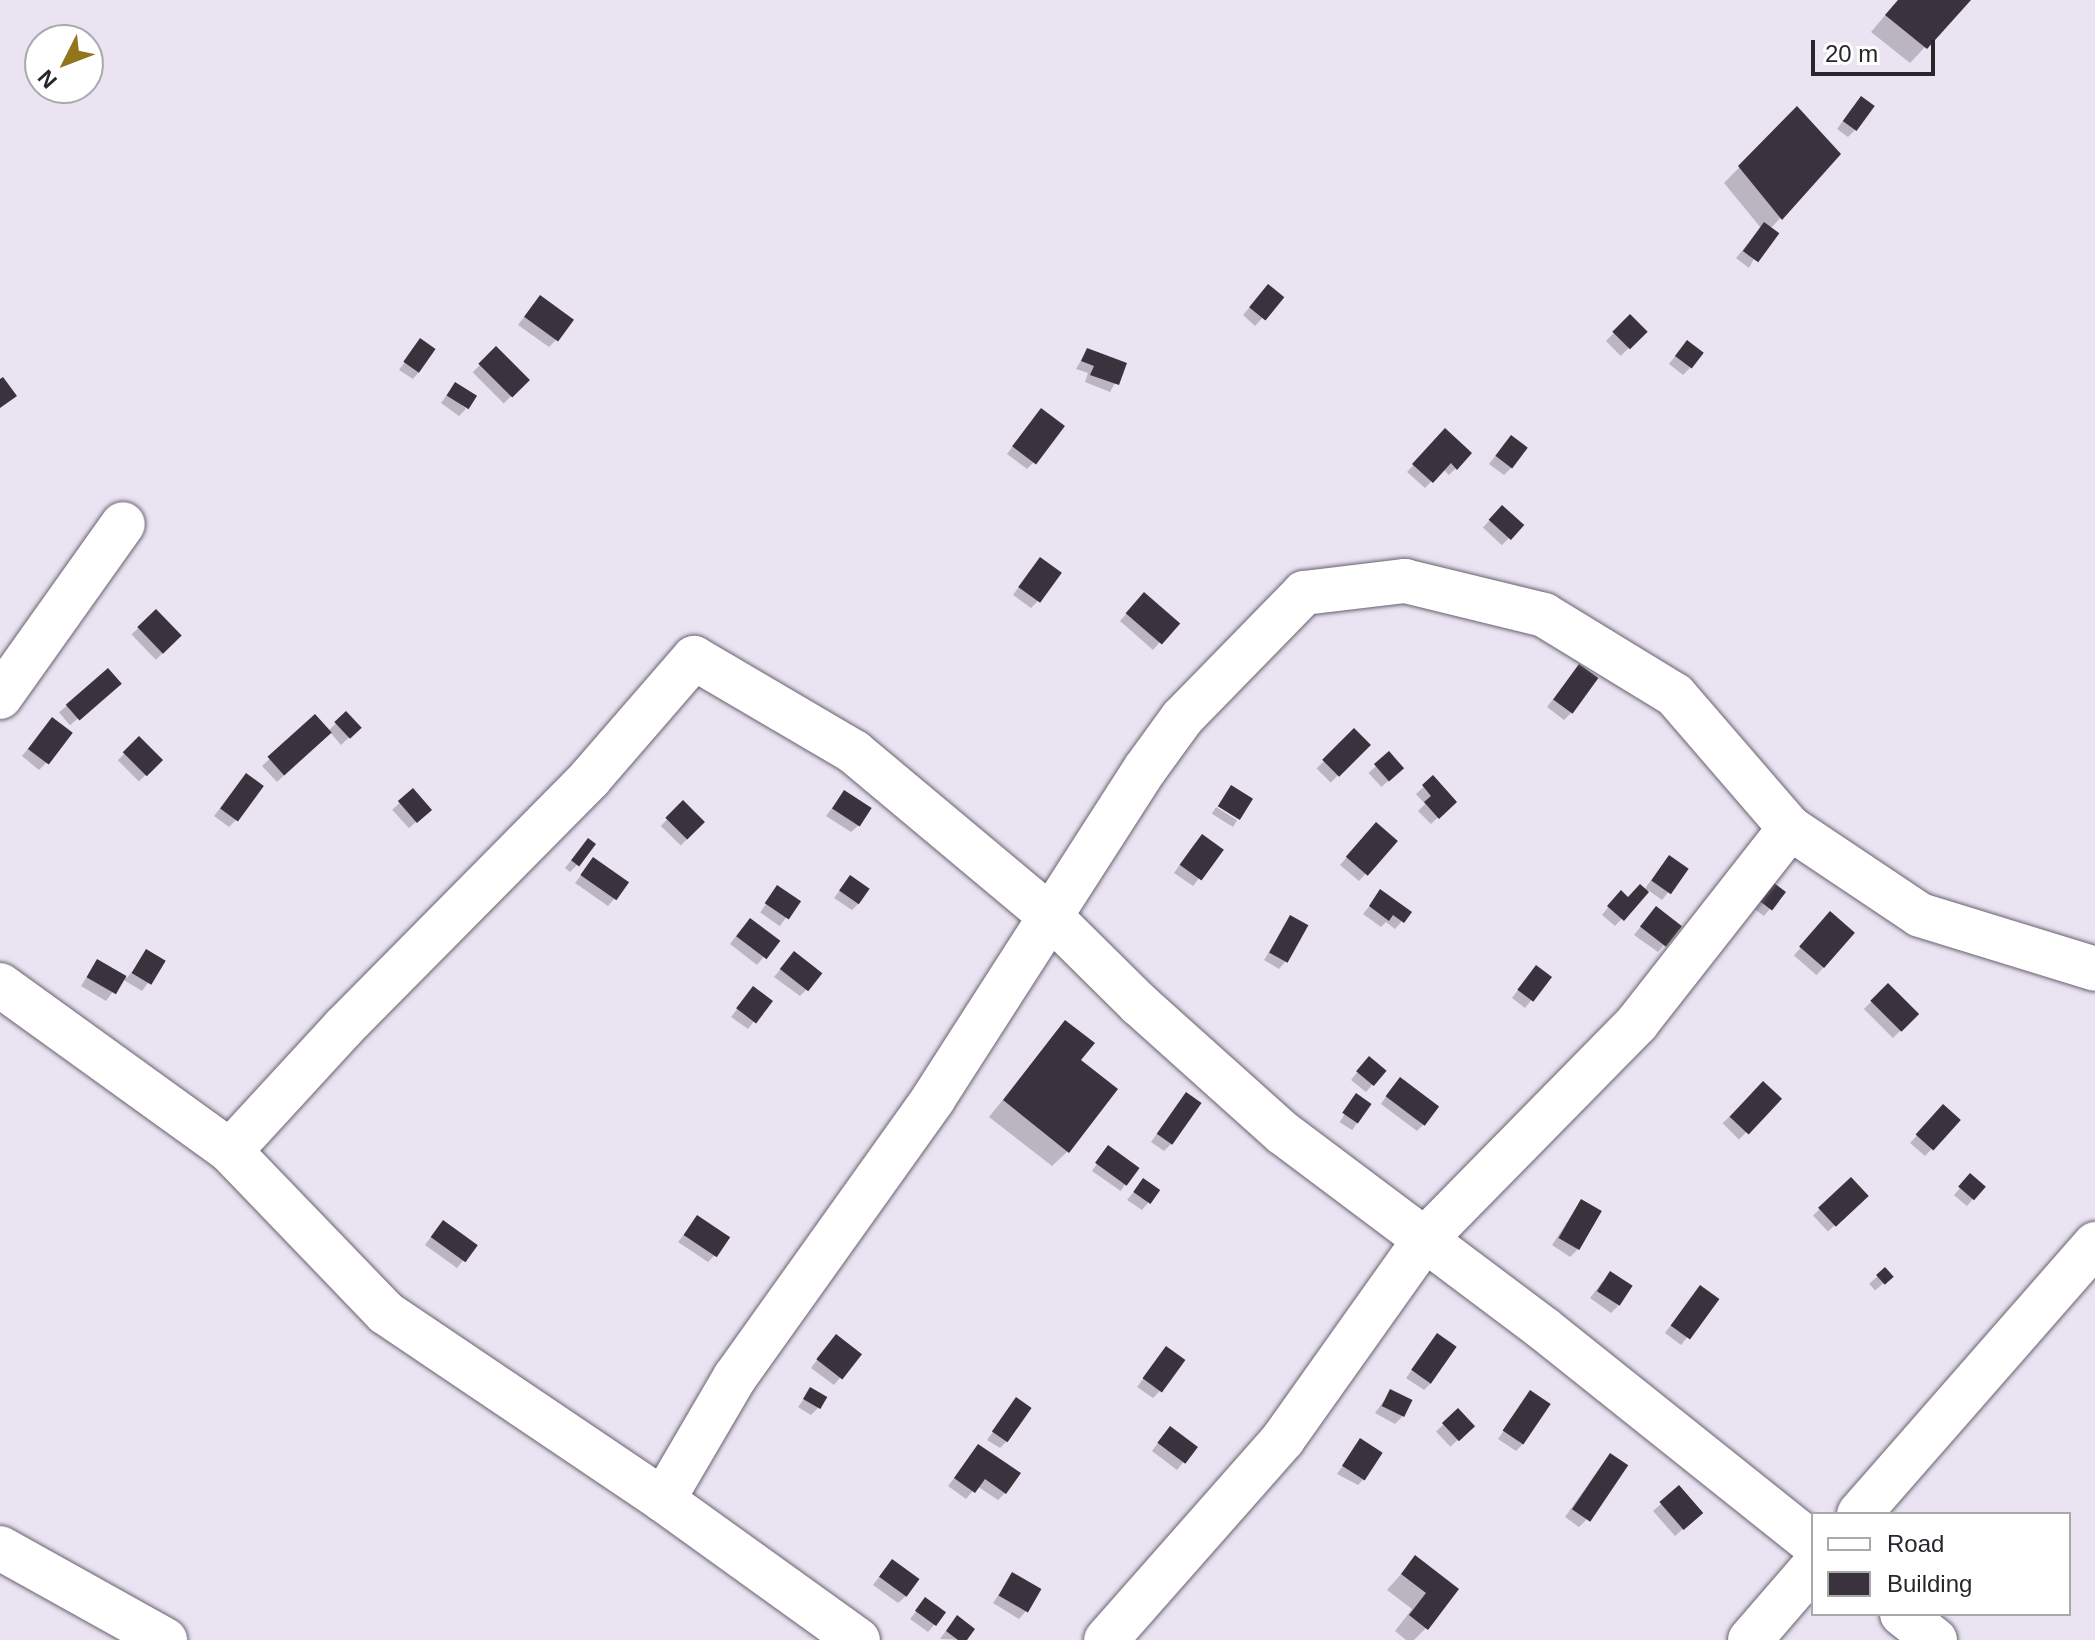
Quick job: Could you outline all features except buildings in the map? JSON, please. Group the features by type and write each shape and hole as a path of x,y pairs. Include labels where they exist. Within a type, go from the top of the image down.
{"street":[{"path":"0,697 123,524"},
{"path":"663,1500 735,1377 933,1099 1049,915 1182,718 1304,593 1405,581 1544,615 1675,695 1790,828 1920,915 2095,969"},
{"path":"230,1151 344,1027 590,778 694,658 854,752 1049,915 1139,1004 1283,1133 1544,1329 1811,1542"},
{"path":"1106,1640 1283,1439 1425,1239 1637,1023 1790,828"},
{"path":"0,985 230,1151 386,1313 663,1500 858,1640"},
{"path":"1861,1512 2095,1244"},
{"path":"0,1548 165,1640"},
{"path":"1750,1640 1811,1569"},
{"path":"1905,1616 1935,1640"}]}
